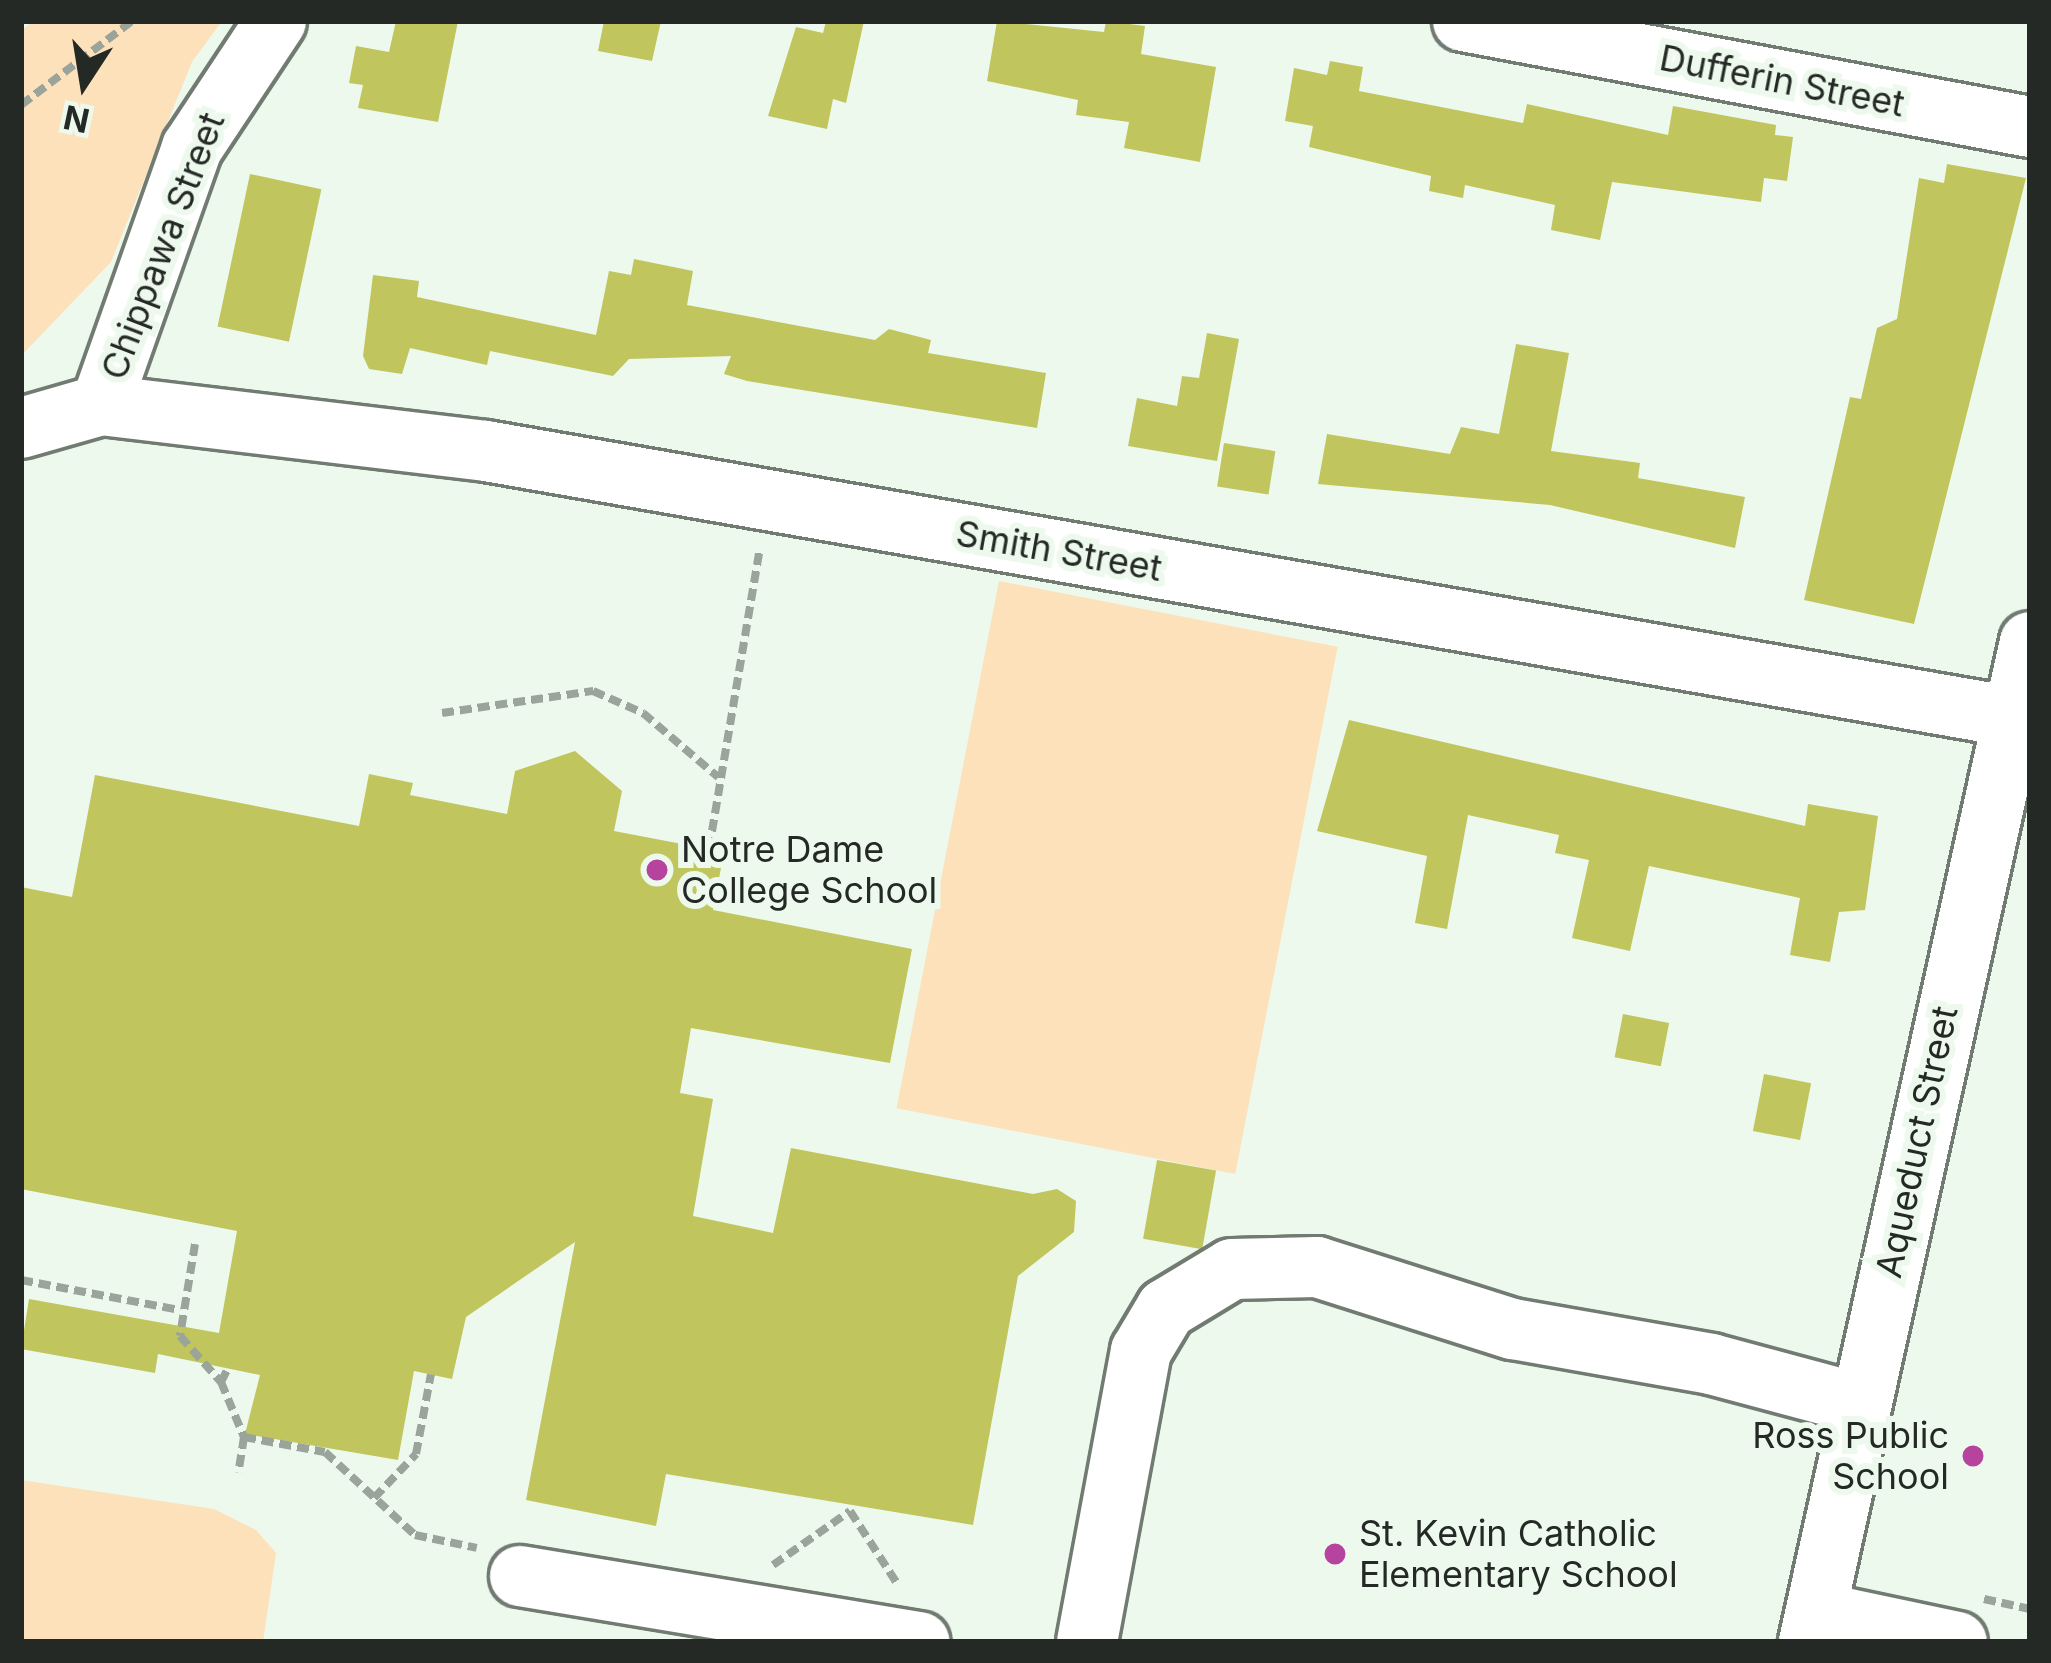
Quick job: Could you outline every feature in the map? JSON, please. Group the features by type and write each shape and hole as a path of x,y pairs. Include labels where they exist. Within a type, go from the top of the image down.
{"street":[{"name":"Chippawa Street","path":"21,428 101,405 192,148 276,21"},
{"name":"Dufferin Street","path":"1463,21 2030,128"},
{"name":"Smith Street","path":"101,405 486,451 2014,718"},
{"name":"Aqueduct Street","path":"1812,1627 1860,1404 2004,866 2014,718 2030,642"},
{"path":"1087,1642 1141,1351 1166,1309 1232,1269 1317,1268 1513,1329 1711,1364 1860,1404"},
{"path":"520,1576 715,1606 916,1623"},
{"path":"1812,1627 1957,1642"}],"path":[{"path":"21,105 132,21"},
{"path":"709,850 768,501"},
{"path":"442,713 593,692 643,713 719,778"},
{"path":"196,1244 181,1310 191,1356 221,1382 244,1437 238,1473"},
{"path":"21,1280 181,1310"},
{"path":"221,1382 228,1368"},
{"path":"374,1498 416,1454 431,1374"},
{"path":"244,1437 325,1452 415,1534 496,1552 520,1576"},
{"path":"715,1606 850,1511 916,1623"}],"shaded area":[{"path":"33,21 222,21 192,62 111,262 21,356 21,31"},
{"path":"999,581 1338,647 1235,1174 897,1108"},
{"path":"21,1480 214,1509 256,1530 276,1553 263,1642 21,1642"}],"building":[{"path":"396,21 458,21 438,122 358,108 363,85 349,83 356,46 389,52"},
{"path":"604,21 661,21 652,61 598,51"},
{"path":"826,21 864,21 846,103 833,99 827,129 768,116 796,27 823,33"},
{"path":"997,21 1104,32 1106,21 1145,26 1141,54 1216,67 1200,162 1124,148 1129,122 1076,115 1078,100 987,81"},
{"path":"1330,61 1363,67 1359,91 1523,123 1527,104 1668,135 1673,106 1776,125 1775,135 1793,137 1787,181 1764,178 1761,202 1612,182 1600,240 1551,230 1555,205 1465,185 1463,198 1429,191 1431,176 1309,147 1313,126 1285,121 1294,68 1327,75"},
{"path":"1947,164 2026,178 1914,624 1804,600 1850,397 1861,399 1877,328 1897,319 1919,178 1944,183"},
{"path":"250,174 321,189 289,342 218,327"},
{"path":"634,259 693,271 687,305 875,340 889,329 931,340 928,353 1046,373 1037,428 747,381 724,374 731,356 629,359 613,376 490,351 487,365 410,348 402,374 369,369 363,356 373,275 419,281 417,297 596,335 609,271 631,275"},
{"path":"1207,333 1239,339 1217,461 1128,446 1137,398 1177,406 1182,376 1199,378"},
{"path":"1516,344 1569,353 1551,451 1640,463 1638,478 1745,497 1735,548 1550,505 1318,484 1327,434 1450,454 1461,427 1499,434"},
{"path":"1224,443 1275,451 1268,495 1217,486"},
{"path":"1349,720 1805,826 1808,804 1878,816 1865,910 1839,912 1830,962 1790,955 1800,898 1649,866 1630,951 1572,938 1589,860 1555,853 1559,835 1468,815 1447,929 1415,923 1427,856 1317,831"},
{"path":"575,751 622,791 614,831 724,852 713,910 912,949 890,1063 691,1028 680,1093 713,1099 693,1216 773,1233 791,1148 1033,1194 1057,1189 1076,1201 1074,1232 1018,1276 973,1525 666,1474 656,1526 526,1500 575,1242 466,1317 452,1379 414,1371 398,1460 245,1434 260,1375 158,1354 155,1373 21,1349 29,1299 219,1333 237,1231 21,1189 21,887 72,897 95,775 359,826 369,774 413,783 410,795 507,814 515,771"},
{"path":"1623,1014 1669,1023 1661,1066 1615,1057"},
{"path":"1764,1074 1811,1083 1800,1140 1753,1131"},
{"path":"1157,1160 1216,1170 1202,1249 1143,1239"}],"place":[{"name":"Notre Dame College School","path":"657,870"},
{"name":"Ross Public School","path":"1973,1456"},
{"name":"St. Kevin Catholic Elementary School","path":"1335,1554"}]}
